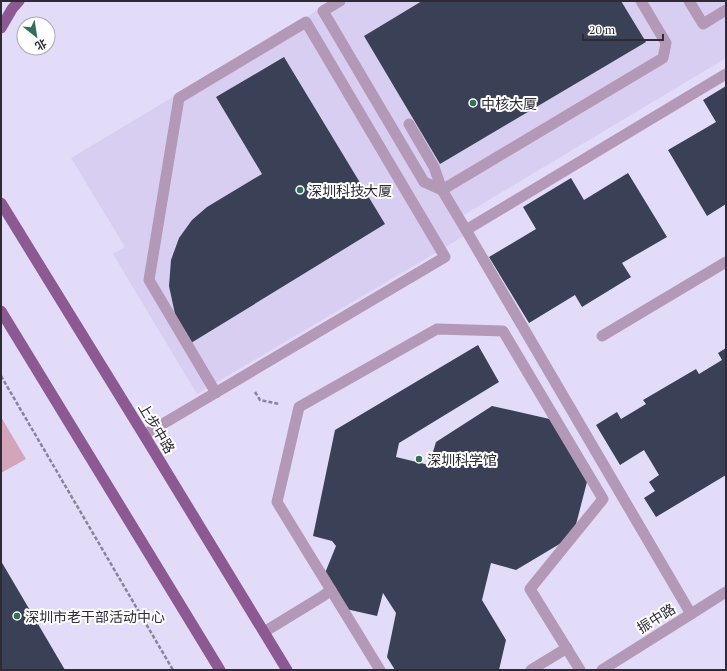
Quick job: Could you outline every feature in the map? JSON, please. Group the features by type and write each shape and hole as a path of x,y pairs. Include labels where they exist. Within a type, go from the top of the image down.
{"main road":[{"path":"1,28 12,9 19,1"},
{"name":"上步中路","path":"1,203 287,670"},
{"path":"1,311 220,670"}],"street":[{"path":"340,1 323,11 424,182 442,190"},
{"path":"442,190 663,58 666,43 641,1"},
{"path":"689,1 703,24 726,10"},
{"path":"144,435 216,393 245,375 446,257 306,22 179,98 150,280 216,393"},
{"path":"466,230 726,74"},
{"path":"408,124 434,167 442,190 691,614"},
{"path":"602,336 726,262"},
{"path":"380,670 277,502 299,407 437,329 503,331 603,499 530,588 580,670"},
{"path":"264,632 331,590"},
{"name":"振中路","path":"602,670 726,592"},
{"path":"531,670 566,648"}],"path":[{"path":"245,375 260,400 299,407"},
{"path":"1,376 173,670"}],"shaded area":[{"path":"333,1 726,1 726,58 462,216 471,232 197,394 113,254 125,247 71,158"},
{"path":"1,417 26,459 1,473"}],"building":[{"name":"中核大厦","path":"422,1 621,1 646,42 440,164 364,36"},
{"name":"深圳科技大厦","path":"284,57 385,224 191,343 175,314 169,286 171,260 179,238 192,220 207,207 262,174 216,97"},
{"path":"726,86 726,204 707,216 668,150 716,122 703,100"},
{"path":"628,173 667,237 622,263 631,277 582,307 575,295 529,323 489,257 536,229 523,207 571,178 584,200"},
{"path":"478,345 499,382 399,443 396,457 429,465 436,442 492,406 554,420 588,478 573,536 516,570 491,563 482,600 506,640 499,670 395,670 387,657 396,613 383,593 377,616 346,609 325,573 336,546 332,541 313,536 335,430"},
{"path":"726,348 726,475 656,517 644,498 655,491 649,482 659,475 644,450 620,465 596,425 617,412 621,419 646,404 643,400 696,369 699,374 722,360 718,353"},
{"name":"深圳市老干部活动中心","path":"1,561 65,670 1,670"}],"place":[{"name":"中核大厦","path":"473,103"},
{"name":"深圳科技大厦","path":"300,190"},
{"name":"深圳科学馆","path":"419,459"},
{"name":"深圳市老干部活动中心","path":"17,616"}]}
